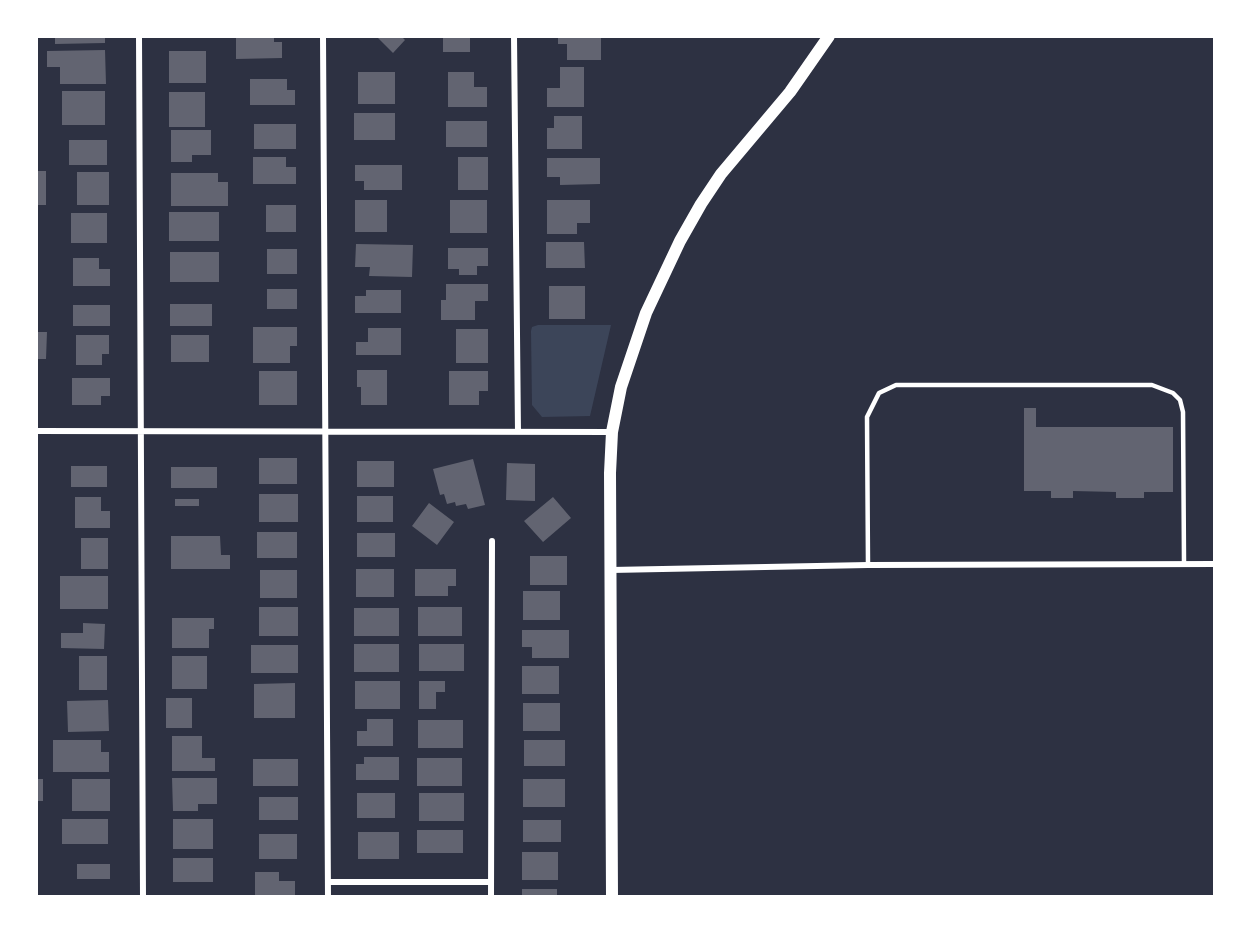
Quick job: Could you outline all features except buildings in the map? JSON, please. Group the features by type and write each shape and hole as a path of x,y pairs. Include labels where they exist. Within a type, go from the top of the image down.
{"main road":[{"path":"612,897 612,432 621,387 635,344 680,241 721,174 790,92 829,36"}],"street":[{"path":"139,36 143,897"},
{"path":"324,36 328,897"},
{"path":"514,36 518,432"},
{"path":"36,431 612,432"},
{"path":"491,897 492,541"},
{"path":"611,570 868,565 1215,564"},
{"path":"328,882 491,882"}],"lane":[{"path":"868,565 867,417 879,393 896,385 1152,385 1173,393 1180,400 1183,412 1184,563"}],"shaded area":[{"path":"538,325 611,325 590,416 542,417 532,405 531,331 532,327"}]}
